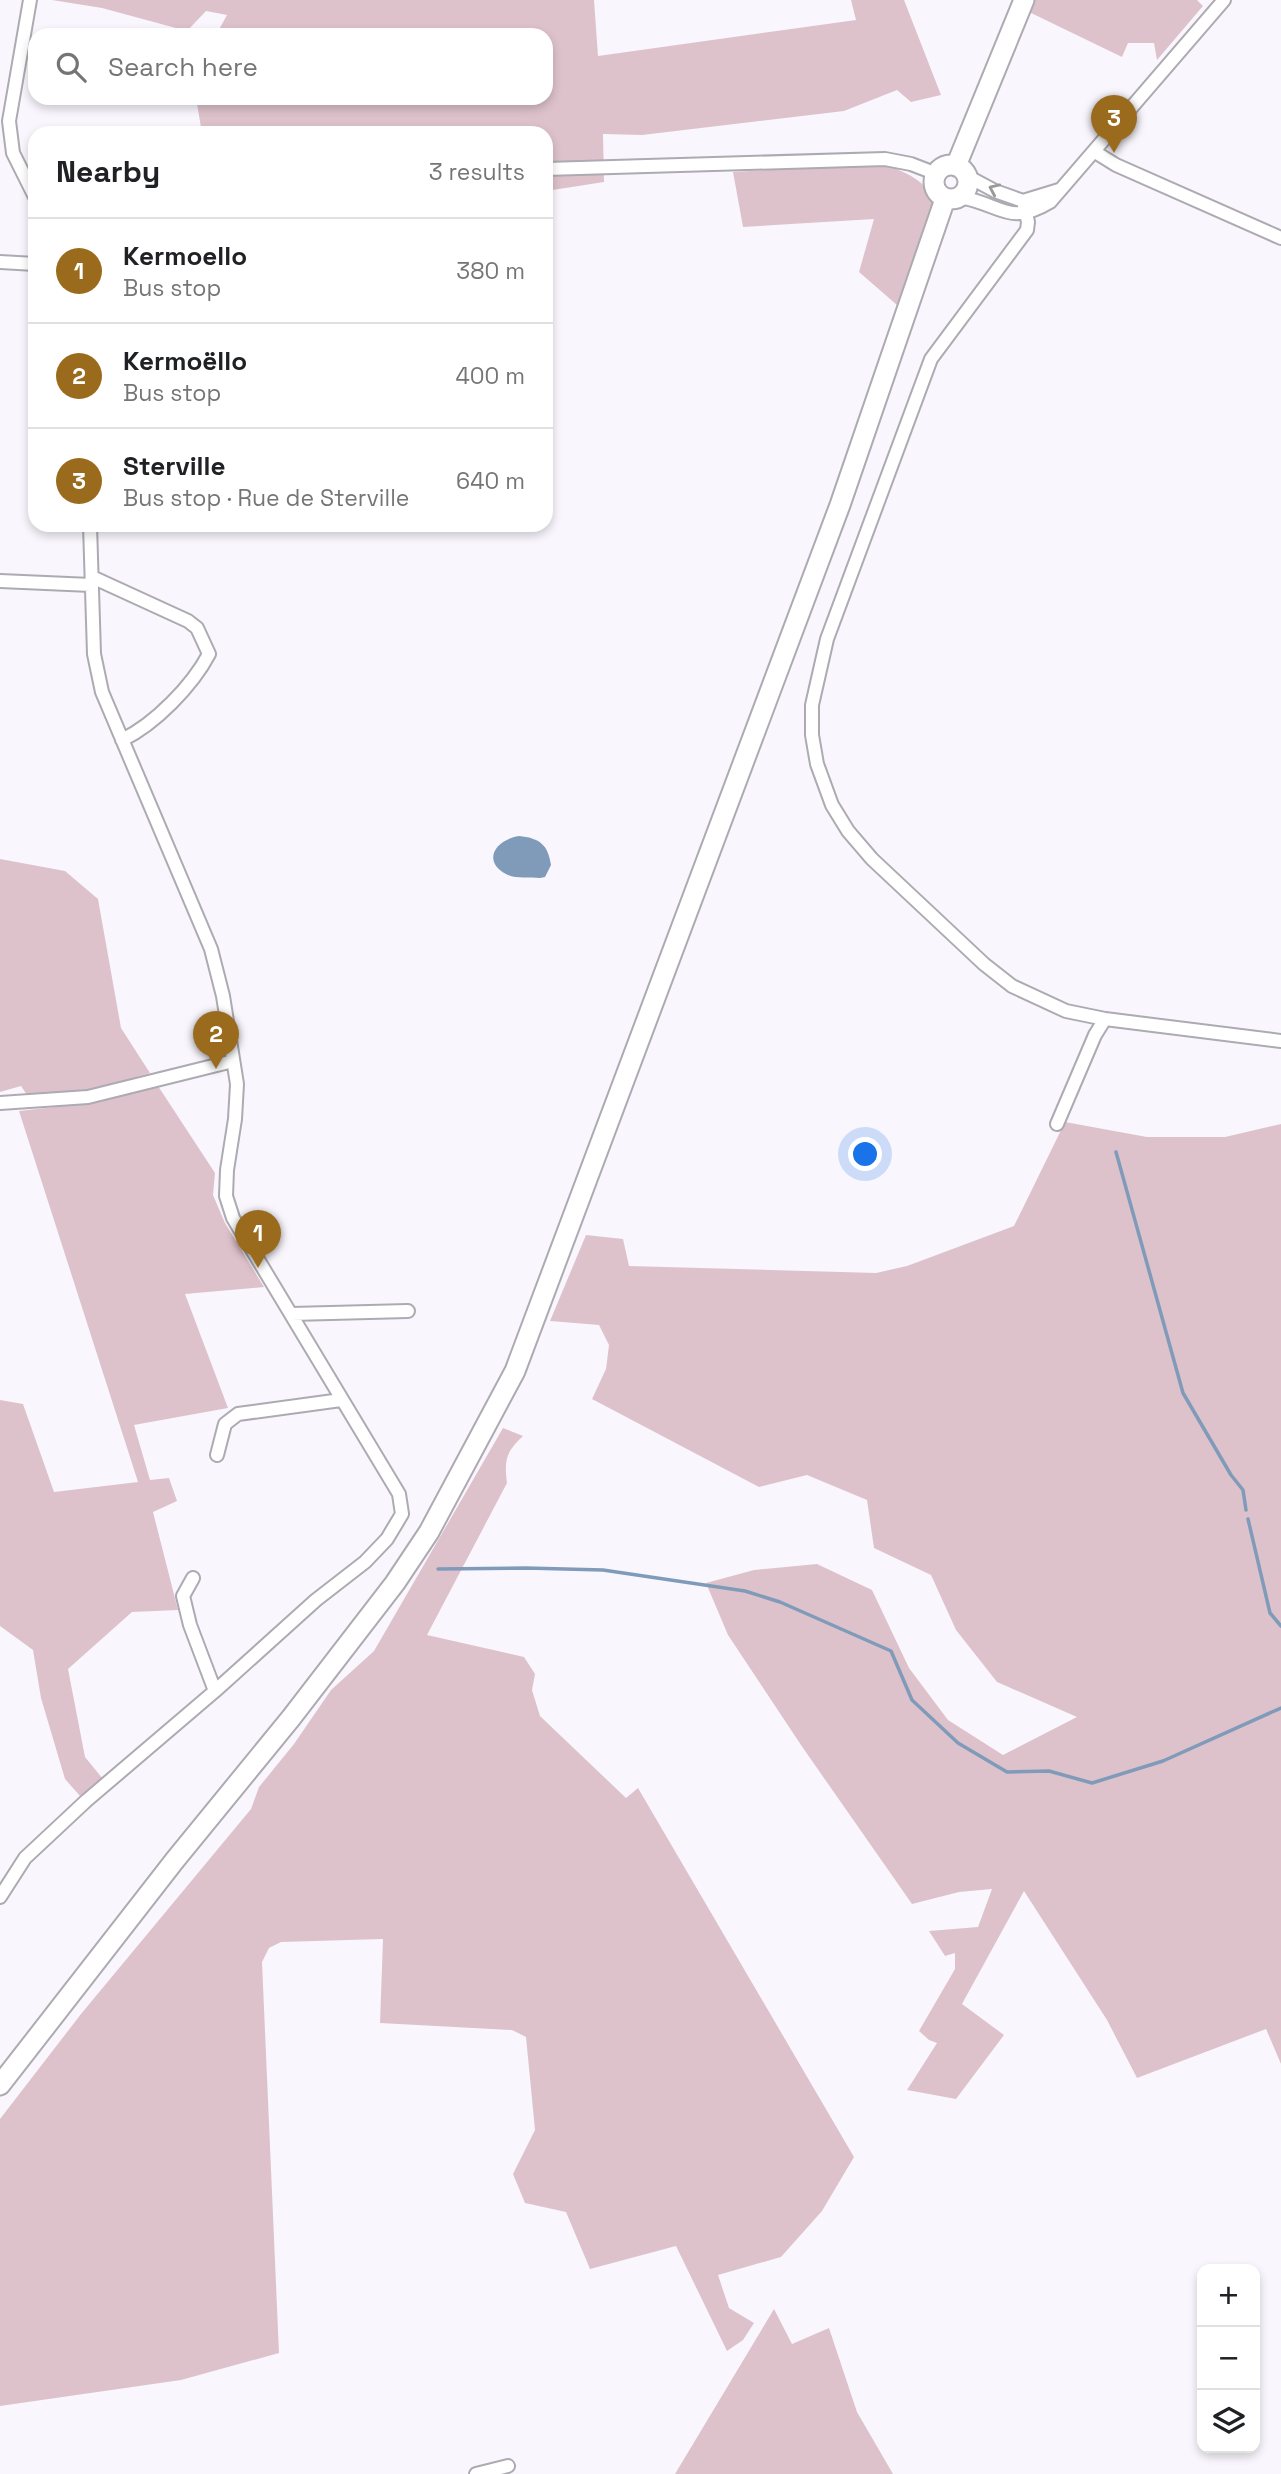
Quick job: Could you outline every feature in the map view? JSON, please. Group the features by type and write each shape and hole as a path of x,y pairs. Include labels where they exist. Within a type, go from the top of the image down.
{"main road":[{"path":"0,2085 395,1583 429,1532 515,1371 953,198 967,188 962,171 1024,0"},
{"path":"953,198 936,190 935,179 945,167 962,171"}],"street":[{"path":"28,183 13,153 9,121 30,0"},
{"path":"1012,215 1025,207 1050,202 1224,0"},
{"path":"1095,152 1116,165 1281,237"},
{"path":"553,169 885,159 911,164 937,174"},
{"path":"962,171 1025,207"},
{"path":"953,198 992,205 1012,215 1016,223 1014,247"},
{"path":"1025,207 1027,230 932,359 827,639 812,705 812,735 817,764 832,805 848,831 873,859 984,964 1012,986 1066,1011 1105,1019 1281,1041"},
{"path":"0,261 28,263"},
{"path":"0,1897 25,1857 316,1600 365,1562 387,1538 402,1514 399,1494 233,1218 226,1196 227,1170 236,1119 237,1084 223,996 211,949 188,890 102,692 94,654 90,532"},
{"path":"0,581 92,581 188,621 197,628 209,654 201,668 177,697 137,732 122,740"},
{"path":"1056,1124 1095,1035 1105,1019"},
{"path":"0,1103 88,1097 233,1061"},
{"path":"292,1314 408,1311"},
{"path":"216,1455 225,1424 238,1414 341,1400"},
{"path":"193,1578 183,1597 190,1625 215,1691"},
{"path":"476,2474 508,2466"}],"shaded area":[{"path":"52,0 594,0 598,56 856,20 851,0 904,0 941,95 911,102 897,90 844,111 642,135 603,134 604,182 553,190 553,126 201,126 197,105 553,105 553,28 220,28 227,15 206,11 190,28 176,28 102,8"},
{"path":"1035,0 1197,0 1203,6 1157,60 1154,43 1128,43 1122,57 1029,12"},
{"path":"884,164 921,183 934,203 897,305 859,272 874,219 743,227 733,172"},
{"path":"0,859 65,871 98,899 121,1028 150,1073 97,1089 27,1095 21,1086 0,1092"},
{"path":"158,1086 215,1173 213,1195 225,1223 264,1287 185,1294 228,1408 134,1425 150,1480 169,1478 177,1501 153,1512 178,1610 132,1612 68,1669 85,1757 103,1779 80,1796 65,1779 41,1698 33,1650 0,1626 0,1400 23,1404 54,1492 138,1482 19,1111 82,1104"},
{"path":"1065,1122 1147,1137 1225,1137 1281,1124 1281,2064 1266,2029 1137,2078 1107,2020 1024,1891 962,2004 1004,2035 956,2099 907,2090 937,2043 919,2031 955,1969 955,1953 945,1956 929,1931 978,1927 992,1889 959,1892 912,1904 728,1635 706,1583 754,1570 817,1564 872,1590 909,1668 948,1720 1003,1755 1077,1717 997,1682 956,1630 931,1575 874,1548 867,1500 807,1475 759,1487 592,1399 606,1369 609,1345 599,1325 550,1321 586,1235 623,1239 629,1266 876,1273 907,1266 1014,1226"},
{"path":"503,1428 523,1436 508,1457 507,1483 427,1635 524,1657 535,1674 532,1690 540,1716 626,1798 638,1788 854,2157 822,2211 781,2257 718,2275 729,2308 754,2323 743,2340 727,2351 676,2246 590,2269 566,2212 525,2203 513,2174 535,2130 526,2037 512,2030 380,2023 383,1939 281,1942 269,1948 262,1962 279,2353 181,2380 0,2406 0,2119 81,2014 251,1809 259,1787 294,1744 331,1690 374,1651"},
{"path":"774,2309 792,2344 829,2328 857,2412 893,2474 675,2474"}],"water":[{"path":"519,836 532,838 545,847 551,865 545,877 510,876 495,863 493,857 498,846"}],"waterway":[{"path":"1116,1152 1183,1393 1231,1475 1243,1490 1246,1510"},
{"path":"1248,1519 1270,1613 1281,1626"},
{"path":"438,1569 603,1570 745,1591 780,1602 891,1651 912,1700 958,1743 1007,1772 1049,1771 1092,1783 1163,1761 1281,1708"}],"place":[{"name":"Sterville","path":"1114,153"},
{"name":"Kermoëllo","path":"216,1069"},
{"name":"Kermoello","path":"258,1268"}]}
